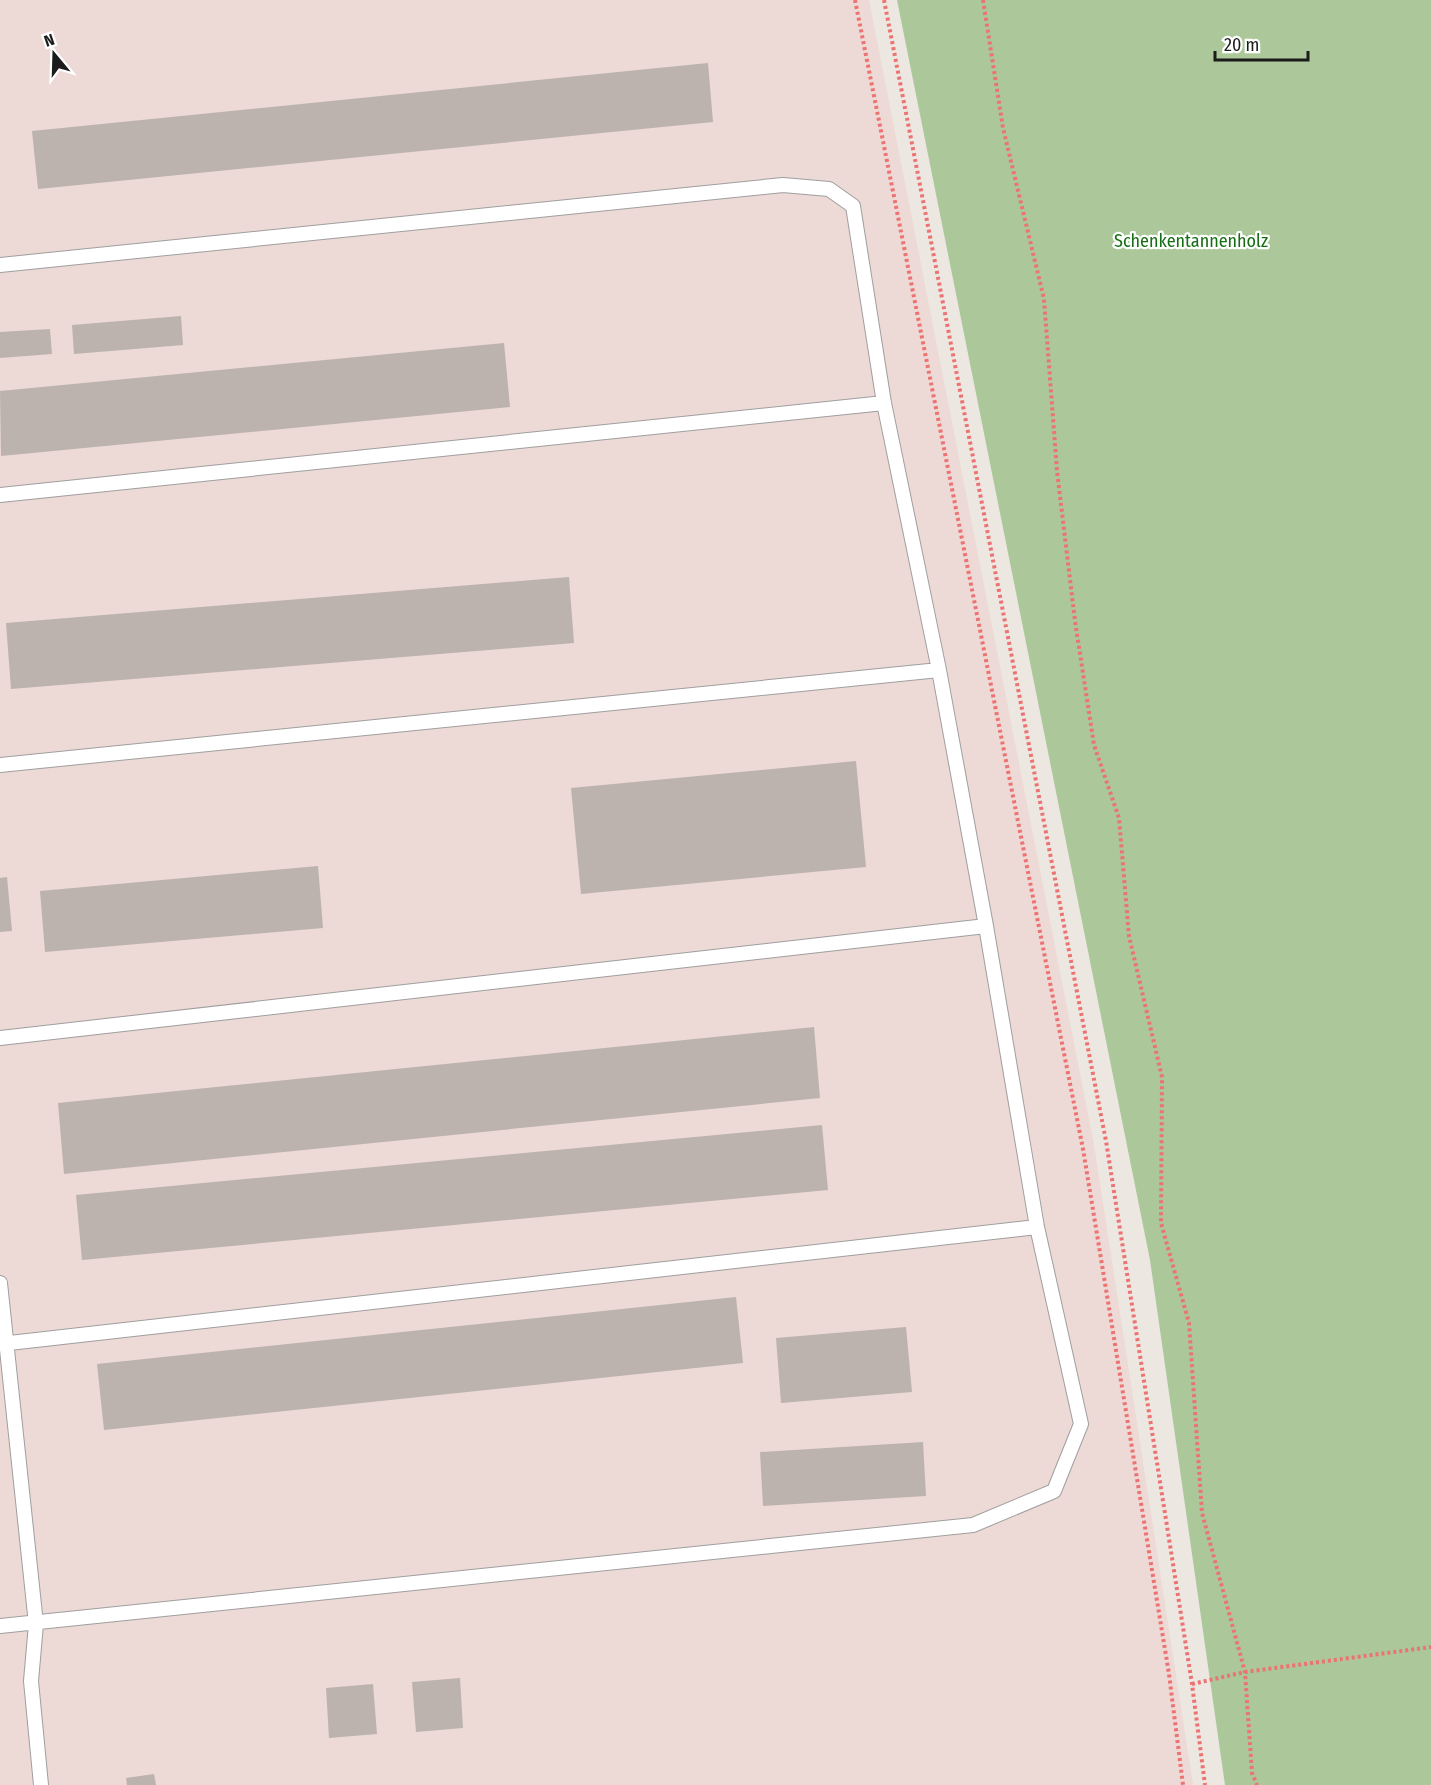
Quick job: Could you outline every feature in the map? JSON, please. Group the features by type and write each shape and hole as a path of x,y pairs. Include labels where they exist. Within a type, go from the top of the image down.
{"lane":[{"path":"0,265 783,185 829,189 853,206 884,403 939,670 986,926 1037,1227 1081,1424 1054,1491 973,1524 0,1626"},
{"path":"0,495 884,403"},
{"path":"0,765 939,670"},
{"path":"0,1038 986,926"},
{"path":"3,1344 1037,1227"},
{"path":"0,1283 3,1344 36,1624 31,1681 41,1785"}],"path":[{"path":"855,0 1083,1149 1170,1674 1183,1785"},
{"path":"884,0 1106,1141 1192,1684 1205,1785"},
{"path":"983,0 1003,128 1044,299 1057,471 1075,621 1094,745 1119,818 1129,936 1162,1077 1161,1223 1189,1323 1202,1513 1245,1672 1252,1773 1257,1785"},
{"path":"1192,1684 1245,1672 1431,1647"}],"shaded area":[{"path":"0,0 869,0 1094,1145 1193,1785 0,1785"}],"green space":[{"name":"Schenkentannenholz","path":"897,0 1431,0 1431,1785 1225,1785 1150,1260"}],"building":[{"path":"708,63 713,122 38,189 32,131"},
{"path":"181,316 183,345 74,354 72,325"},
{"path":"50,329 52,354 0,358 0,332"},
{"path":"504,343 510,407 1,456 0,391"},
{"path":"569,577 574,643 11,689 6,623"},
{"path":"856,761 866,867 581,894 571,788"},
{"path":"318,866 323,928 45,952 40,891"},
{"path":"7,877 12,931 0,932 0,878"},
{"path":"814,1027 820,1098 64,1174 58,1103"},
{"path":"822,1125 828,1190 82,1260 76,1195"},
{"path":"736,1297 743,1363 104,1430 97,1364"},
{"path":"906,1327 912,1392 781,1403 776,1338"},
{"path":"923,1442 926,1496 763,1506 760,1452"},
{"path":"460,1678 463,1728 416,1732 412,1682"},
{"path":"373,1684 377,1734 329,1738 326,1688"},
{"path":"154,1774 156,1785 127,1785 126,1778"}]}
